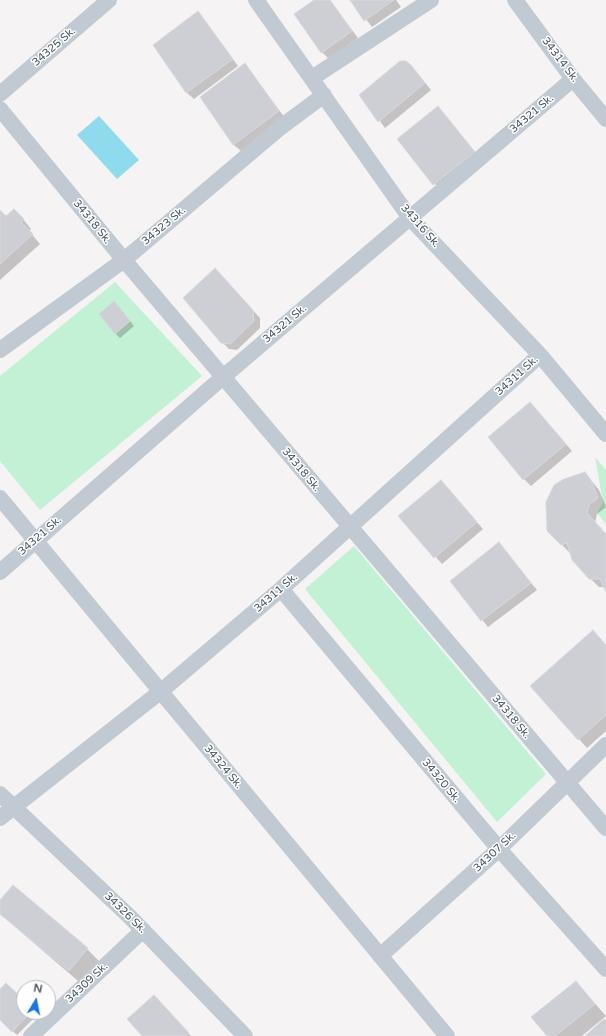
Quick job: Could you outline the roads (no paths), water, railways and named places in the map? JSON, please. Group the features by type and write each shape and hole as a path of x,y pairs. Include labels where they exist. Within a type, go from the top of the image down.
{"street":[{"name":"34325 Sk.","path":"0,94 109,0"},
{"name":"34316 Sk.","path":"256,0 410,218 540,355 606,434"},
{"path":"312,78 431,0"},
{"name":"34314 Sk.","path":"515,0 573,79 606,119"},
{"name":"34321 Sk.","path":"0,572 223,377 573,79"},
{"name":"34323 Sk.","path":"0,350 124,260 281,127 324,95"},
{"name":"34318 Sk.","path":"0,109 124,260 606,828"},
{"name":"34311 Sk.","path":"0,818 160,692 280,589 540,355"},
{"name":"34324 Sk.","path":"0,498 34,541 447,1036"},
{"name":"34320 Sk.","path":"280,589 499,849 606,969"},
{"name":"34307 Sk.","path":"380,956 499,849 566,782 606,745"},
{"name":"34326 Sk.","path":"0,794 143,930 245,1036"},
{"name":"34309 Sk.","path":"31,1036 143,930"}],"water":[{"path":"99,116 139,160 117,179 77,135"}]}
